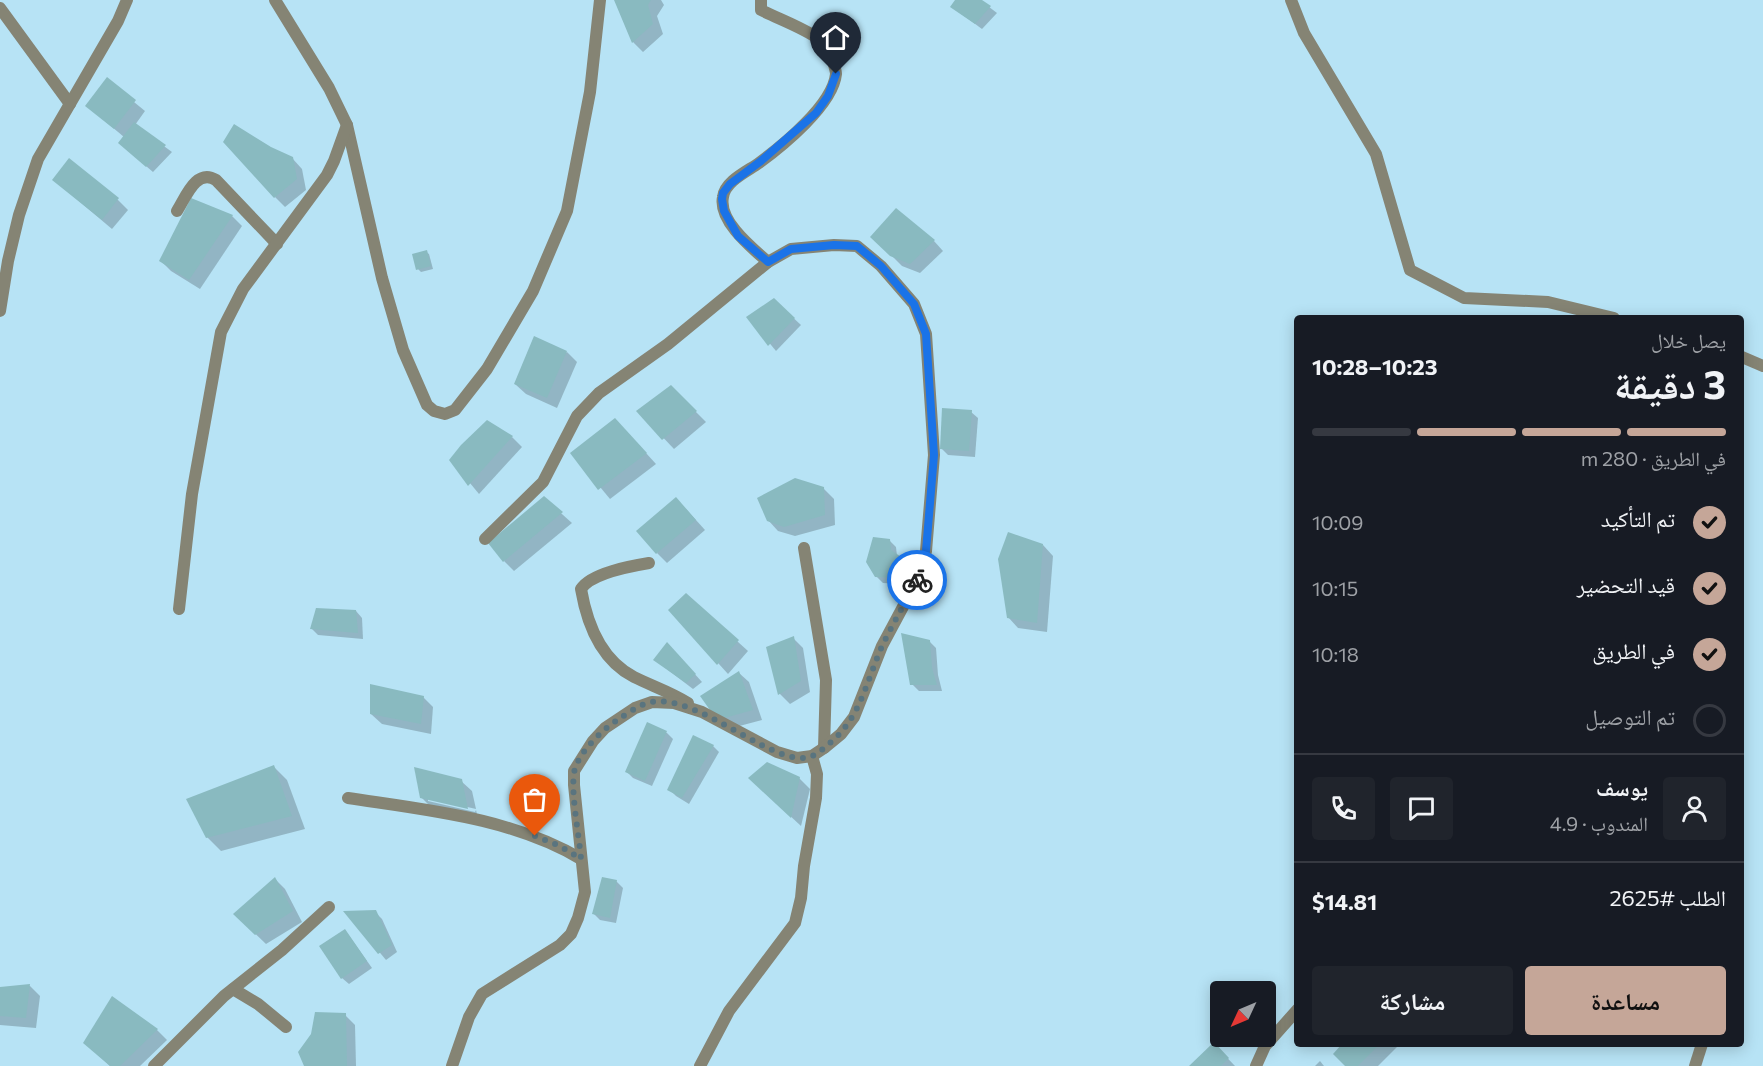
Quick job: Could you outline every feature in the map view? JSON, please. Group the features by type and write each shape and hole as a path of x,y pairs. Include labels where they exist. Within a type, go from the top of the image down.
{"street":[{"path":"0,311 8,261 19,215 38,159 118,21 127,0"},
{"path":"275,0 328,88 347,126 382,278 403,350 427,405 434,411 445,414 455,410 487,369 533,291 567,211 590,92 600,0"},
{"path":"761,0 761,10 820,39 832,54 836,74 828,96 816,113 761,161 730,184 723,193 724,211 738,236 768,262"},
{"path":"1291,0 1304,33 1376,154 1410,270 1464,298 1548,302 1602,315"},
{"path":"0,8 70,104"},
{"path":"179,609 192,494 222,332 243,289 327,175 347,126"},
{"path":"177,211 196,182 201,177 209,176 216,180 277,244"},
{"path":"485,539 543,482 577,416 599,393 668,344 768,262 791,249 834,245 857,246 881,266 914,304 926,334 934,455 926,551 920,575 882,646 854,717 841,734 812,756 797,758 777,752 702,712 672,693 631,676 615,665 596,639 581,589 584,584 596,577 629,566 650,563"},
{"path":"1744,358 1763,366"},
{"path":"804,548 826,680 824,748"},
{"path":"452,1066 469,1017 482,994 560,945 571,934 578,918 585,892 574,771 593,741 606,728 635,708 652,702 674,703 702,712"},
{"path":"700,1066 729,1011 795,923 816,798 817,774 812,756"},
{"path":"348,798 472,819 535,836 560,846 581,859"},
{"path":"154,1066 233,989 282,950 329,907"},
{"path":"233,989 258,1004 286,1027"},
{"path":"1256,1066 1265,1046 1294,1013"},
{"path":"1695,1066 1701,1047"}],"building":[{"path":"614,0 651,0 648,5 653,24 632,43"},
{"path":"955,0 982,0 991,6 975,24 950,7"},
{"path":"107,77 136,100 114,129 85,106"},
{"path":"134,122 166,145 146,167 118,143"},
{"path":"234,124 271,147 293,157 297,179 274,198 223,142"},
{"path":"69,158 119,198 102,220 52,180"},
{"path":"191,198 233,215 189,280 159,261"},
{"path":"896,208 935,240 910,264 890,256 870,237"},
{"path":"427,250 431,266 416,270 412,254"},
{"path":"774,298 795,318 768,346 746,317"},
{"path":"534,336 567,351 547,398 514,384"},
{"path":"671,385 697,411 662,440 636,411"},
{"path":"942,408 972,410 969,451 940,449"},
{"path":"615,418 647,453 598,490 570,453"},
{"path":"487,420 513,436 468,486 449,460"},
{"path":"795,478 824,487 825,515 784,527 767,521 757,498"},
{"path":"544,496 563,512 503,562 488,543"},
{"path":"676,497 696,520 656,554 636,531"},
{"path":"1008,532 1043,544 1037,623 1007,618 998,559"},
{"path":"873,537 890,539 891,550 907,561 896,578 875,577 866,562"},
{"path":"686,593 739,640 717,665 668,610"},
{"path":"316,608 356,610 358,633 310,629"},
{"path":"901,633 930,640 932,668 937,685 910,685"},
{"path":"794,636 801,681 778,695 766,647"},
{"path":"667,642 696,674 686,683 653,660"},
{"path":"739,671 753,710 717,720 700,696"},
{"path":"370,684 424,696 421,724 370,714"},
{"path":"647,722 667,731 645,781 625,772"},
{"path":"693,735 714,745 682,798 667,790"},
{"path":"767,762 800,777 791,818 748,778"},
{"path":"274,765 292,816 206,838 186,799"},
{"path":"414,767 462,779 468,809 420,798"},
{"path":"275,877 293,911 255,935 233,914"},
{"path":"602,877 617,880 610,918 592,914"},
{"path":"376,910 392,945 378,954 343,911"},
{"path":"345,929 367,961 341,979 319,946"},
{"path":"30,984 26,1018 0,1016 0,987"},
{"path":"112,996 158,1029 120,1066 110,1066 83,1043"},
{"path":"315,1012 346,1013 347,1066 304,1066 298,1052 311,1034"},
{"path":"1210,1046 1219,1047 1229,1058 1221,1066 1189,1066"},
{"path":"1339,1047 1377,1047 1358,1066 1345,1066 1333,1054"}],"way so far":[{"path":"535,836 560,846 581,859 574,771 593,741 606,728 635,708 652,702 674,703 702,712 777,752 797,758 812,756 824,748 841,734 854,717 882,646 917,580"}],"route":[{"path":"836,74 828,96 816,113 761,161 730,184 723,193 722,199 724,211 738,236 768,262 791,249 834,245 857,246 881,266 914,304 926,334 934,455 926,551 917,580"}]}
